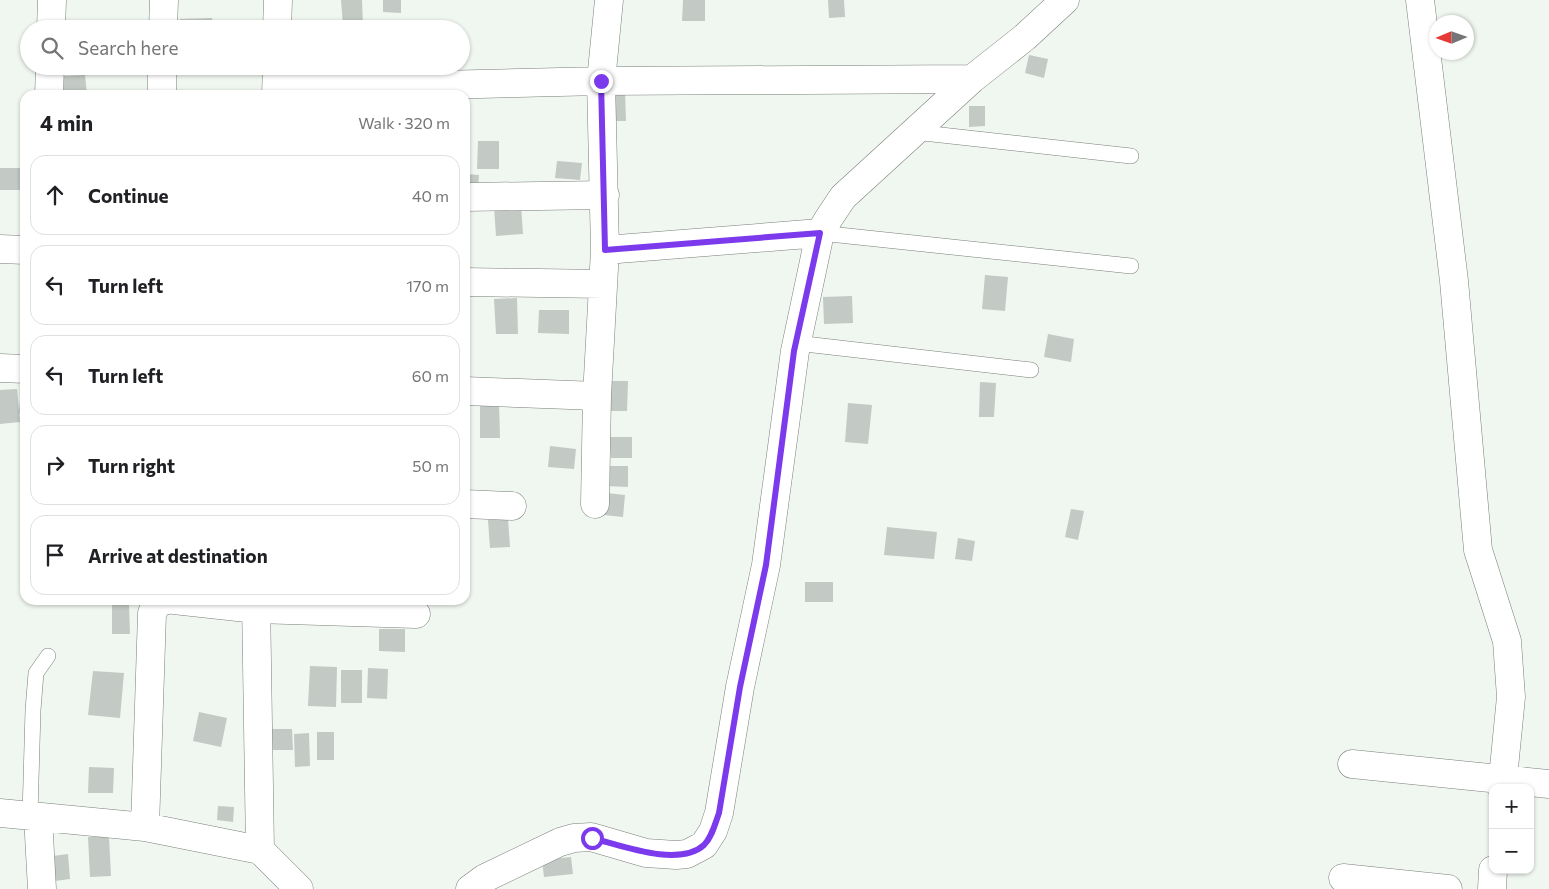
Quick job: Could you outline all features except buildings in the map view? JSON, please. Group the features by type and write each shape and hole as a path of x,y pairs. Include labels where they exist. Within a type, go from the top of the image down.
{"street":[{"path":"51,20 52,0"},
{"path":"163,20 164,0"},
{"path":"278,0 278,20"},
{"path":"595,504 605,250 601,81 608,0"},
{"path":"470,889 485,878 560,842 574,838 592,838 646,853 676,855 687,854 704,845 713,831 719,813 740,687 766,565 796,343 820,233 843,197 972,79 1025,36 1065,0"},
{"path":"1352,764 1502,784 1510,696 1507,641 1478,550 1454,281 1420,0"},
{"path":"49,90 50,75"},
{"path":"162,75 162,90"},
{"path":"277,84 972,79"},
{"path":"470,197 604,195"},
{"path":"605,250 820,233"},
{"path":"0,249 20,250"},
{"path":"470,282 603,284"},
{"path":"0,368 20,369"},
{"path":"470,391 598,396"},
{"path":"470,504 512,506"},
{"path":"145,828 152,613 156,605"},
{"path":"256,605 260,850"},
{"path":"272,605 416,614"},
{"path":"1534,784 1549,784"},
{"path":"0,813 145,828 260,850 299,889"},
{"path":"34,816 42,889"},
{"path":"1492,889 1494,874"},
{"path":"1343,878 1448,889"}],"lane":[{"path":"914,132 1131,156"},
{"path":"820,233 1131,266"},
{"path":"796,343 1031,370"},
{"path":"34,816 33,710 36,673 48,656"}],"route":[{"path":"592,838 646,853 676,855 687,854 704,845 713,831 719,813 740,687 766,565 794,351 820,233 605,250 601,81"}]}
